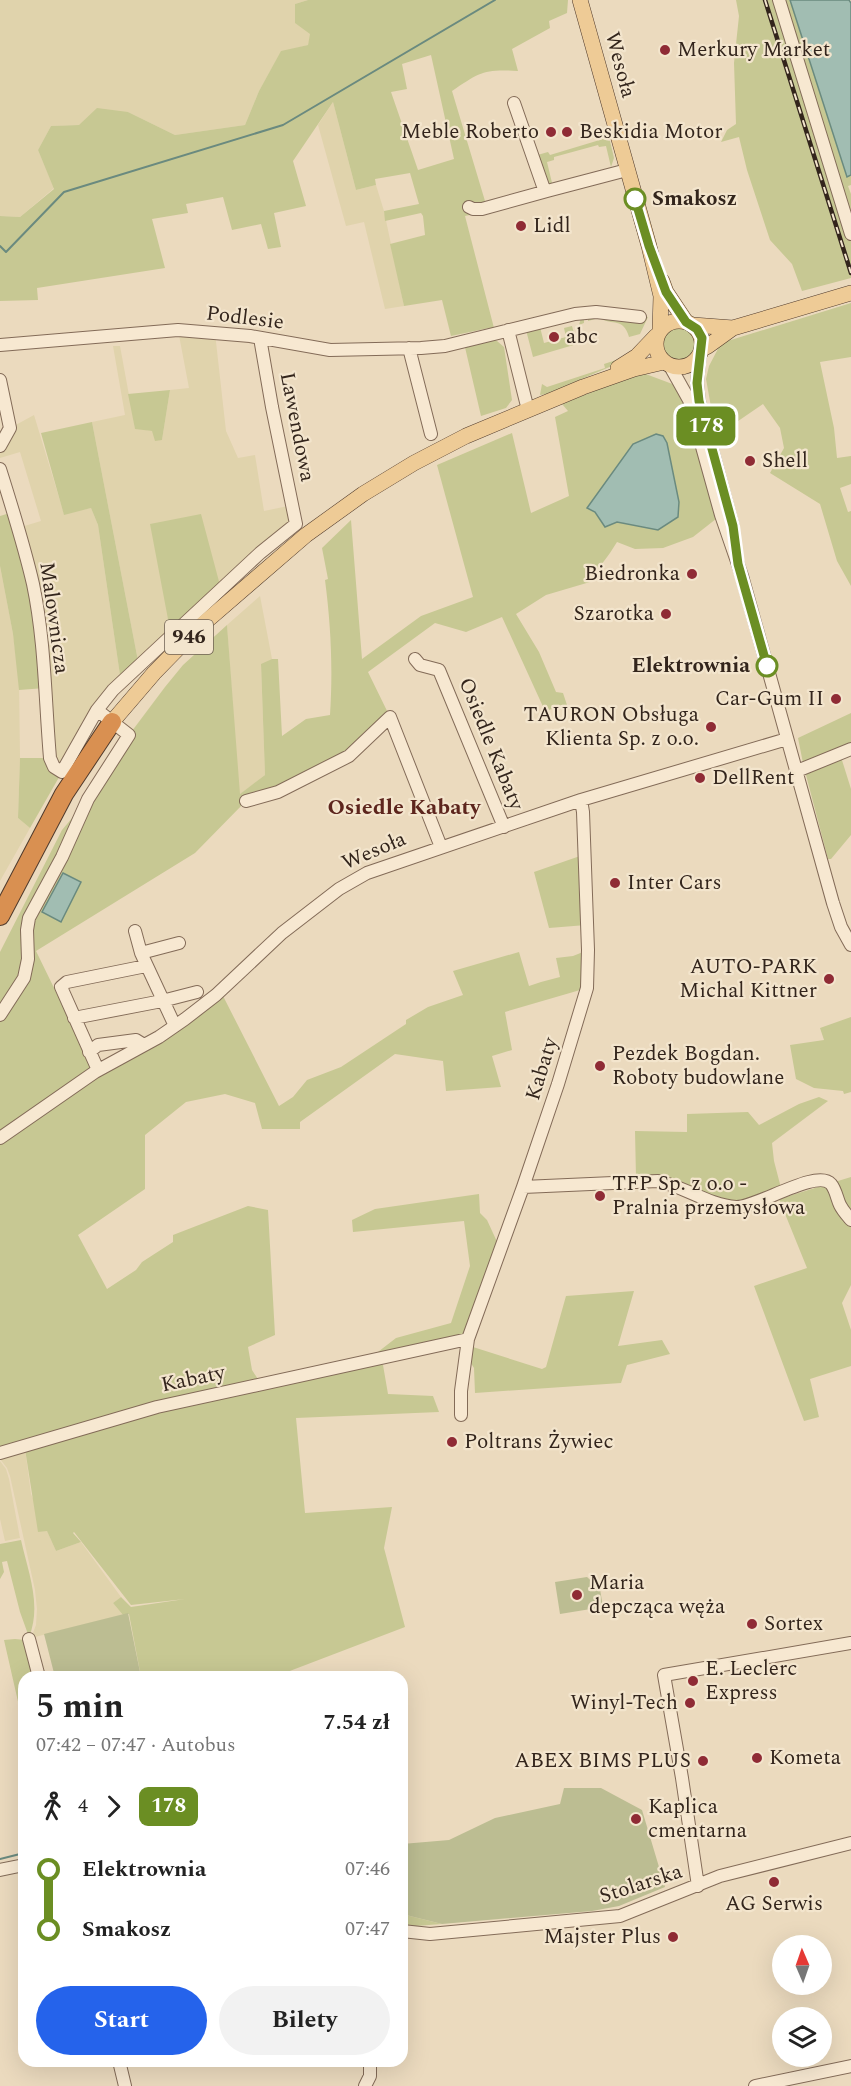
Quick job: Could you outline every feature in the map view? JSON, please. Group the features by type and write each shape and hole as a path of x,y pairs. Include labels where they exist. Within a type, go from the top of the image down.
{"highway":[{"name":"946","path":"0,916 64,794 112,722"}],"main road":[{"name":"Wesoła","path":"580,0 661,296 658,333"},
{"name":"Wesoła","path":"649,246 666,292 690,323"},
{"path":"733,328 672,321 658,333 656,350 667,364 684,367 690,364 701,351 733,328 851,293"},
{"path":"690,323 700,333 701,351"},
{"name":"946","path":"583,387 629,362 658,333"},
{"name":"946","path":"112,722 154,673 196,630 334,513 414,463 466,436 583,387 634,369 667,364"}],"street":[{"path":"779,0 851,234"},
{"path":"514,103 539,178 547,191"},
{"path":"469,207 482,209 627,170"},
{"name":"Podlesie","path":"0,345 178,330 260,338 330,350 409,348 445,346 575,314 596,312 640,317"},
{"path":"508,330 528,410"},
{"name":"Lawendowa","path":"97,710 113,690 171,635 260,553 296,524 260,338"},
{"path":"409,348 423,410 431,434"},
{"path":"701,351 697,383 699,401 733,526 738,564"},
{"path":"667,364 689,400 721,515 738,564 837,916 851,945"},
{"path":"0,380 10,428 0,446"},
{"name":"Malownicza","path":"0,469 33,585 41,640 50,758 54,767 62,771 97,710"},
{"name":"Osiedle Kabaty","path":"415,659 420,665 439,670 504,827"},
{"path":"0,1015 24,978 28,959 29,918 62,857 88,799 129,735 97,710"},
{"path":"246,801 278,792 349,756 390,717 441,847"},
{"name":"Wesoła","path":"0,1138 96,1071 175,1026 216,995 266,946 339,890 375,870 580,800 787,739"},
{"path":"797,771 851,749"},
{"name":"Kabaty","path":"461,1415 461,1391 468,1339 524,1187 558,1084 586,988 588,950 583,812 580,800"},
{"path":"135,931 146,966 175,1026"},
{"path":"141,953 179,943"},
{"path":"96,1071 61,990 63,984 146,966"},
{"path":"74,1018 197,992"},
{"path":"89,1052 98,1045 126,1041 136,1040 144,1045"},
{"path":"524,1187 658,1181 673,1184 712,1202 746,1207 779,1192 825,1180 834,1187 841,1207 851,1220"},
{"name":"Kabaty","path":"0,1453 158,1407 468,1339"},
{"path":"29,1639 37,1671"},
{"path":"698,1886 682,1778 663,1675 851,1643"},
{"name":"Stolarska","path":"408,1932 429,1934 608,1918 644,1908 726,1874 851,1843"},
{"path":"0,1870 18,1866"},
{"path":"755,2086 851,2066"},
{"path":"120,2067 124,2086"},
{"path":"365,2086 370,2076 370,2067"}],"shaded area":[{"path":"0,0 308,0 295,4 311,34 308,45 281,52 259,91 245,125 175,135 128,112 79,125 51,126 38,150 54,188 20,217 0,216"},
{"path":"790,0 849,0 851,3 851,175 847,177"},
{"path":"333,102 356,190 376,185 384,211 404,306 385,309 364,222 346,226 318,125"},
{"path":"178,330 215,333 226,431 238,458 255,455 264,511 293,505 296,524 139,666 92,422 125,415 113,346 120,346 135,428 152,431 162,440 170,390 189,388"},
{"path":"34,415 64,514 91,508 98,525 121,682 62,772 54,767 21,527 41,521 20,452 0,458 0,453 12,427"},
{"path":"656,434 663,436 667,443 679,502 678,517 658,530 617,522 605,527 595,512 587,508 633,444"},
{"path":"0,566 19,680 18,818 30,828 0,881"},
{"path":"260,596 272,659 261,665 265,775 239,795 227,625"},
{"path":"63,873 81,882 61,922 42,912"},
{"path":"25,1449 31,1494 56,1551 81,1542 121,1597 113,1603 123,1615 31,1638 36,1625 35,1590 10,1476 0,1459 0,1456"},
{"path":"0,1461 9,1479 20,1538 5,1541 0,1519"}],"green space":[{"path":"308,0 568,0 567,13 549,21 550,28 512,49 518,71 483,73 452,91 488,211 465,216 494,328 451,336 442,300 404,306 390,244 425,235 423,216 421,213 385,221 384,211 419,204 410,173 375,179 376,185 356,190 333,102 293,161 306,206 274,213 281,247 268,249 261,224 232,230 223,197 186,204 188,213 152,219 165,268 37,288 38,300 0,301 0,216 20,217 54,189 38,150 51,126 79,125 97,108 128,112 175,135 245,125 259,91 281,51 308,45 310,34 295,23 295,4","holes":["431,55 454,159 418,170 391,92 407,89 402,64"]},
{"path":"736,0 790,0 847,177 851,175 851,185 848,186 851,194 851,278 802,291 792,264 770,240 747,170 739,137 721,142 727,130 736,124 734,63 739,16"},
{"path":"603,139 610,141 614,158 611,167 606,146 599,147 598,145 554,157 554,160 547,162 553,187 548,189 534,156 548,152 550,155"},
{"path":"851,303 851,357 820,362 834,428 837,458 851,456 851,484 840,488 848,512 851,511 851,586 837,561 820,504 770,473 784,448 780,428 763,404 725,430 727,437 718,446 706,379 709,366 721,343"},
{"path":"648,317 640,334 629,337 621,324 599,318 584,320 584,323 579,325 581,318"},
{"path":"572,326 577,344 533,357 526,330 540,327 544,343 566,337 564,328"},
{"path":"679,326 691,331 696,343 691,355 679,360 667,355 662,343 667,331"},
{"path":"489,338 504,347 512,400 506,408 481,416 464,343"},
{"path":"619,359 621,362 540,395 542,384 547,387 605,368 604,364"},
{"path":"643,373 675,385 689,400 687,424 703,450 721,515 693,537 663,548 635,549 617,542 599,566 585,576 590,582 546,595 516,614 539,652 556,692 563,693 567,705 545,711 502,617 466,632 435,623 368,672 390,717 349,756 246,801 195,853 36,951 95,1072 222,994 279,1106 293,1097 307,1080 341,1067 406,1024 406,1020 428,1007 463,995 453,971 519,952 529,986 560,977 556,958 573,956 588,950 587,988 505,1012 512,1050 492,1056 501,1087 446,1091 443,1061 395,1054 300,1122 300,1129 262,1129 255,1103 225,1094 186,1102 145,1135 145,1189 78,1235 107,1289 173,1242 173,1235 248,1206 268,1210 275,1335 248,1347 252,1370 261,1384 365,1362 396,1338 451,1323 470,1266 464,1221 353,1232 352,1220 375,1209 479,1194 480,1213 487,1220 499,1246 468,1339 367,1362 383,1365 388,1394 433,1396 439,1412 296,1418 305,1513 392,1507 384,1548 405,1627 290,1671 140,1671 129,1614 123,1615 113,1603 121,1597 131,1607 185,1599 131,1605 74,1532 81,1542 56,1551 47,1531 38,1532 25,1449 0,1451 0,952 62,830 88,799 129,735 183,665 227,625 240,794 265,775 261,664 278,659 282,736 306,719 330,715 331,648 325,580 328,579 322,548 351,520 362,659 421,616 473,597 437,465 512,433 531,513 569,496 555,417 568,411 562,404","holes":["656,434 667,443 675,484 678,517 658,530 617,522 605,527 595,512 651,437"]},
{"path":"170,390 162,440 155,441 152,431 135,429 128,394"},
{"path":"92,422 139,666 121,682 98,525 91,508 64,515 41,433"},
{"path":"10,513 18,528 45,688 19,690 13,634 0,566 0,516"},
{"path":"201,514 221,589 171,635 150,524"},
{"path":"851,713 851,749 804,768 798,738"},
{"path":"841,757 851,789 851,835 831,859 828,859 806,775"},
{"path":"20,758 50,758 62,772 30,828 18,818"},
{"path":"580,856 586,925 549,928 534,872"},
{"path":"851,1017 851,1092 844,1094 843,1091 814,1088 796,1079 790,1045 824,1040 820,1028"},
{"path":"819,1097 828,1101 772,1143 781,1188 738,1205 636,1177 635,1131 687,1132 687,1114 748,1112 759,1125 799,1104"},
{"path":"851,1177 851,1285 842,1303 851,1330 851,1366 810,1379 819,1417 804,1421 754,1286 807,1268 779,1199"},
{"path":"634,1291 618,1346 662,1340 670,1354 627,1365 621,1383 475,1393 474,1368 469,1360 473,1347 542,1369 546,1367 566,1296"},
{"path":"21,1540 34,1601 33,1625 29,1637 7,1561 2,1562 4,1572 0,1579 0,1544"},
{"path":"587,1577 600,1589 603,1607 560,1614 555,1582"},
{"path":"128,1613 140,1671 53,1671 44,1634"},
{"path":"4,1640 25,1640 33,1671 18,1671 18,1702"},
{"path":"564,1788 601,1788 642,1810 665,1887 619,1906 592,1911 442,1924 408,1916 408,1843 449,1840 495,1818 560,1804"},
{"path":"408,1916 442,1924 408,1927"}],"waterway":[{"path":"0,246 6,252 64,192 283,125 495,0"},
{"path":"0,1859 18,1854"}],"railway":[{"path":"765,0 851,273"}],"bus line":[{"name":"178","path":"635,199 666,292 682,312 686,322 697,329 702,338 697,383 699,401 733,526 738,564 767,666"}],"place":[{"name":"Merkury Market","path":"665,50"},
{"name":"Meble Roberto","path":"551,132"},
{"name":"Beskidia Motor","path":"567,132"},
{"name":"Smakosz","path":"635,199"},
{"name":"Lidl","path":"521,226"},
{"name":"abc","path":"554,337"},
{"name":"Shell","path":"750,461"},
{"name":"Biedronka","path":"692,574"},
{"name":"Szarotka","path":"666,614"},
{"name":"Elektrownia","path":"767,666"},
{"name":"Car-Gum II","path":"836,699"},
{"name":"TAURON Obsługa Klienta Sp. z o.o.","path":"711,727"},
{"name":"DellRent","path":"700,778"},
{"name":"Inter Cars","path":"615,883"},
{"name":"AUTO-PARK Michal Kittner","path":"829,979"},
{"name":"Pezdek Bogdan. Roboty budowlane","path":"600,1066"},
{"name":"TFP Sp. z o.o - Pralnia przemysłowa","path":"600,1196"},
{"name":"Poltrans Żywiec","path":"452,1442"},
{"name":"Maria depcząca węża","path":"577,1595"},
{"name":"Sortex","path":"752,1624"},
{"name":"E. Leclerc Express","path":"693,1681"},
{"name":"Winyl-Tech","path":"690,1703"},
{"name":"Kometa","path":"757,1758"},
{"name":"ABEX BIMS PLUS","path":"703,1761"},
{"name":"Kaplica cmentarna","path":"636,1819"},
{"name":"AG Serwis","path":"774,1882"},
{"name":"Majster Plus","path":"673,1937"}],"district":[{"name":"Osiedle Kabaty","path":"404,807"}]}
